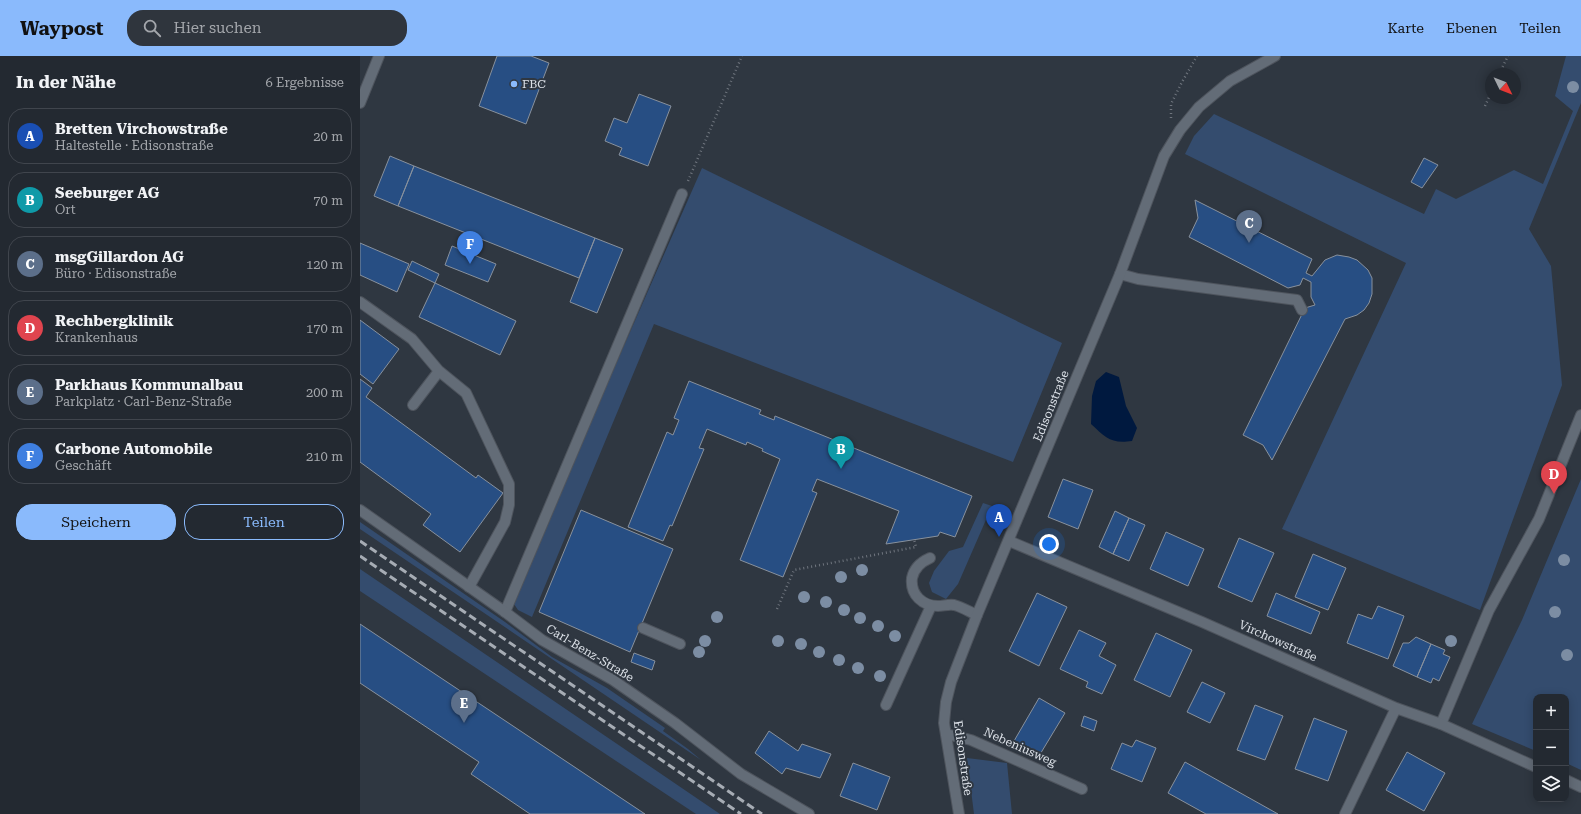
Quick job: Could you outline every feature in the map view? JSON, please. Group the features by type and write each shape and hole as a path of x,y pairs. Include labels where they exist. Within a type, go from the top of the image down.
{"street":[{"path":"360,103 379,56"},
{"name":"Edisonstraße","path":"958,814 944,723 949,688 1120,274 1164,156 1180,130 1199,107 1230,81 1275,56"},
{"path":"505,612 682,194"},
{"path":"1120,274 1138,279 1297,300 1302,310"},
{"path":"360,302 412,338 439,371 466,393 509,484 510,505 505,522 469,587"},
{"path":"413,405 439,371"},
{"path":"1441,724 1489,610 1539,519 1581,415"},
{"name":"Carl-Benz-Straße","path":"360,510 548,644 612,680 654,708 741,774 809,814"},
{"name":"Virchowstraße","path":"1009,541 1202,622 1396,708 1441,724 1534,766"},
{"path":"930,558 922,562 916,568 913,575 912,583 918,598 931,606 953,605 978,615"},
{"path":"886,705 931,606"},
{"path":"643,628 680,644"},
{"path":"1345,814 1396,708"},
{"name":"Nebeniusweg","path":"946,734 971,740 1082,789"},
{"path":"1569,781 1581,787"}],"path":[{"path":"682,194 742,56"},
{"path":"1180,130 1171,121 1171,104 1197,56"},
{"path":"1502,68 1508,56"},
{"path":"777,609 794,570 916,547 914,539"}],"shaded area":[{"path":"1566,56 1581,56 1581,103 1529,229 1551,266 1562,385 1480,610 1282,529 1406,263 1185,154 1194,136 1214,114 1424,214 1436,189 1456,199 1514,170 1543,184 1573,111 1555,96"},
{"path":"702,168 1062,343 1013,462 654,324 532,617 518,610 512,601"},
{"path":"1106,372 1119,377 1126,406 1137,428 1132,441 1119,442 1109,439 1091,424 1092,396 1096,381"},
{"path":"1581,479 1581,770 1569,764 1569,694 1533,694 1533,750 1472,724 1522,620"},
{"path":"983,503 992,506 958,584 946,599 932,592 929,583 934,571 949,551 963,547"},
{"path":"360,522 505,622 552,657 607,688 665,728 663,731 701,760 360,529"},
{"path":"360,569 720,814 696,814 360,591"},
{"path":"967,758 1007,763 1012,814 974,814"}],"building":[{"name":"FBC","path":"497,56 531,56 549,63 526,124 479,106"},
{"path":"639,94 671,106 648,166 619,155 622,148 605,141 614,118 627,123"},
{"path":"390,156 414,166 398,206 374,196"},
{"path":"1424,158 1438,165 1422,188 1411,182"},
{"path":"414,166 595,238 579,278 398,206"},
{"path":"1195,200 1312,259 1306,273 1312,276 1325,260 1337,255 1357,260 1368,270 1372,278 1372,294 1369,303 1364,310 1357,315 1345,319 1272,460 1263,445 1243,435 1305,308 1315,305 1311,297 1311,282 1303,278 1300,285 1288,288 1189,237 1198,218"},
{"path":"595,238 623,249 597,313 570,302"},
{"path":"360,243 409,264 397,292 360,275"},
{"path":"452,246 496,264 488,282 445,265"},
{"path":"412,261 439,274 435,283 408,270"},
{"path":"435,283 516,321 500,355 419,317"},
{"path":"360,320 399,349 373,384 360,374"},
{"path":"360,379 372,388 366,397 476,478 478,475 503,493 460,552 423,525 431,514 360,462"},
{"path":"689,381 761,410 759,414 774,420 775,416 972,496 955,537 940,532 938,536 886,544 899,511 817,479 812,491 817,493 783,577 740,560 780,459 747,442 746,445 707,429 699,448 704,449 672,526 670,525 663,541 628,527 667,432 673,435 679,420 674,418"},
{"path":"1063,479 1093,490 1078,529 1048,517"},
{"path":"581,510 673,549 630,652 539,612"},
{"path":"1115,511 1129,518 1113,554 1099,547"},
{"path":"1129,518 1145,525 1129,561 1113,554"},
{"path":"1166,532 1204,549 1188,586 1150,569"},
{"path":"1239,538 1274,553 1252,602 1218,587"},
{"path":"1313,554 1346,568 1328,610 1295,597"},
{"path":"1037,593 1067,607 1039,666 1009,651"},
{"path":"1276,593 1320,612 1311,634 1267,616"},
{"path":"1378,606 1404,616 1388,659 1347,643 1358,614 1372,619"},
{"path":"360,624 645,814 530,814 471,774 479,762 360,683"},
{"path":"1079,630 1106,643 1099,656 1116,665 1102,694 1086,687 1088,682 1060,669"},
{"path":"1156,633 1192,650 1170,697 1134,680"},
{"path":"1416,637 1431,644 1417,677 1393,666 1403,643 1409,643"},
{"path":"1431,644 1445,650 1443,654 1450,657 1439,681 1433,678 1431,683 1417,677"},
{"path":"634,653 655,661 652,670 631,662"},
{"path":"1202,682 1225,693 1210,723 1187,712"},
{"path":"1039,698 1065,713 1039,756 1014,741"},
{"path":"1255,705 1283,716 1265,760 1237,750"},
{"path":"1084,716 1097,721 1094,731 1081,726"},
{"path":"1314,718 1347,731 1328,781 1295,769"},
{"path":"769,731 798,751 802,744 831,754 820,778 786,768 782,774 755,753"},
{"path":"1136,740 1156,748 1142,782 1111,769 1122,743 1132,747"},
{"path":"1407,752 1445,773 1424,811 1386,790"},
{"path":"1185,762 1278,814 1206,814 1168,793"},
{"path":"853,763 890,777 877,810 840,796"}],"railway":[{"path":"360,541 762,814"},
{"path":"360,556 741,814"}],"place":[{"name":"FBC","path":"514,84"},
{"name":"msgGillardon AG","path":"1249,243"},
{"name":"Carbone Automobile","path":"470,264"},
{"name":"Seeburger AG","path":"841,469"},
{"name":"Rechbergklinik","path":"1554,494"},
{"name":"Bretten Virchowstraße","path":"999,537"},
{"name":"Parkhaus Kommunalbau","path":"464,723"}]}
